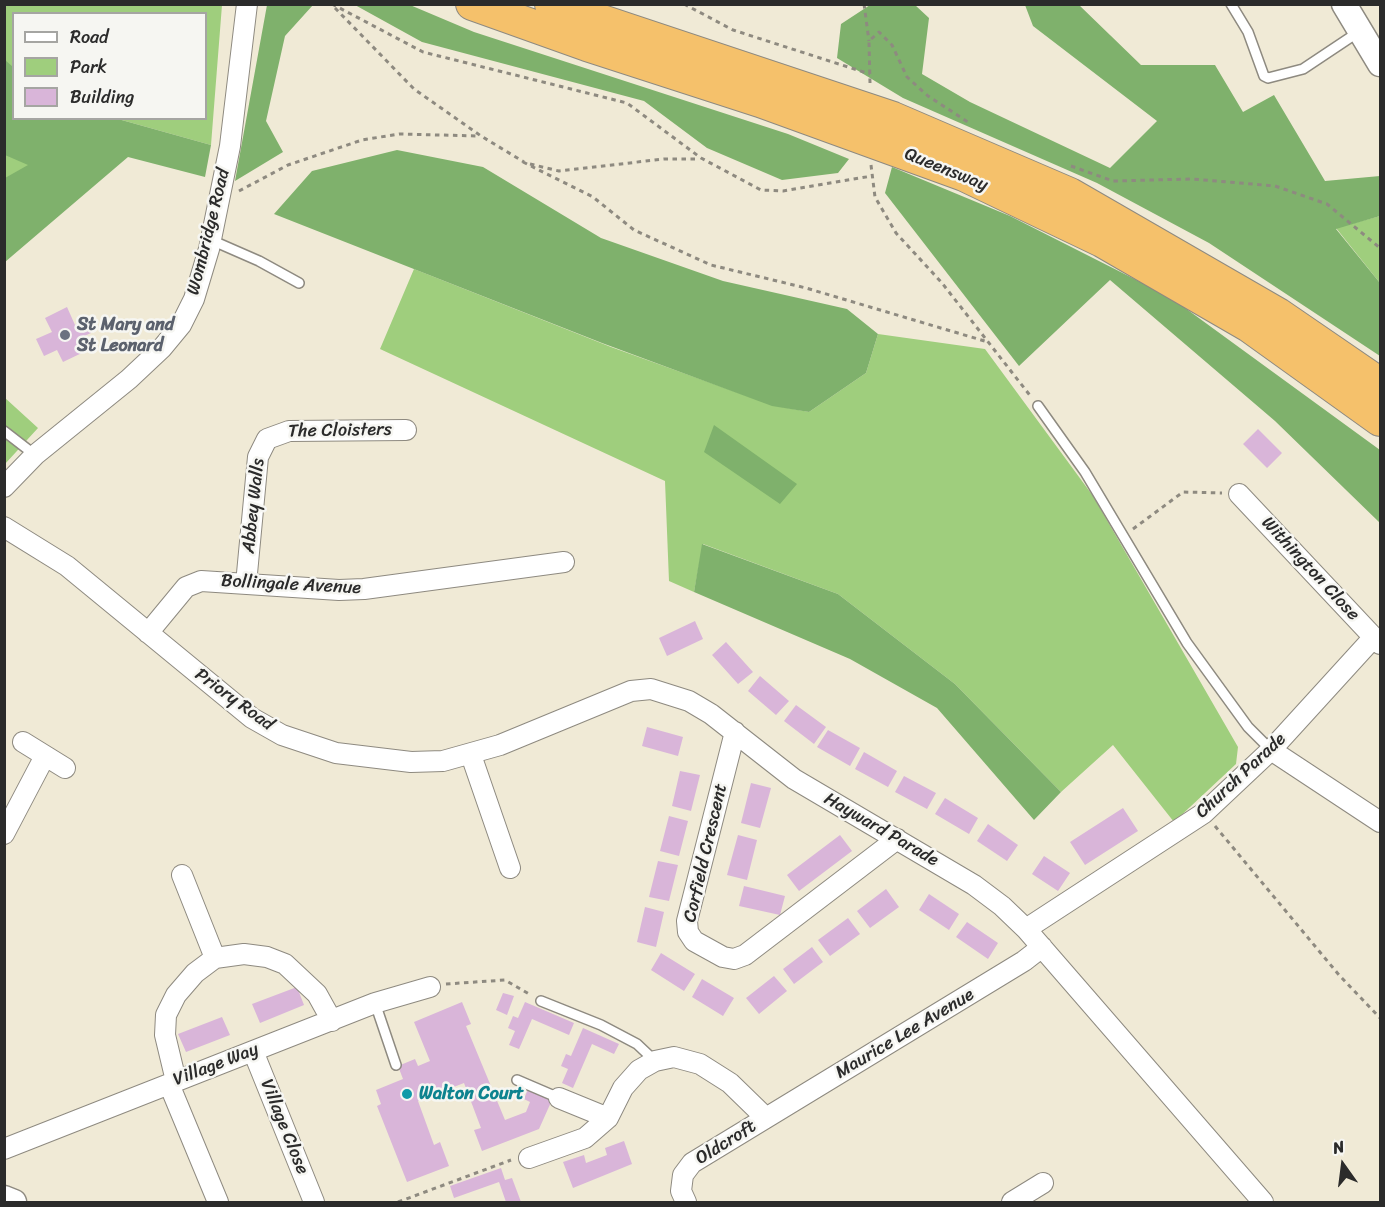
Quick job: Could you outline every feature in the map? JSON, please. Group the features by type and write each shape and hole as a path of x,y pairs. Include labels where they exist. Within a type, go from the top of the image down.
{"highway":[{"name":"Queensway","path":"472,4 587,45 760,101 964,175 1102,241 1249,326 1380,420"},
{"name":"Queensway","path":"551,4 893,118 1070,194 1278,314 1380,384"}],"street":[{"name":"Wombridge Road","path":"4,487 35,455 129,379 181,325 204,272 211,240 230,146 246,4"},
{"path":"1344,4 1380,64"},
{"name":"The Cloisters","path":"275,434 289,430 406,430"},
{"name":"Abbey Walls","path":"246,584 258,457 267,439 275,434"},
{"name":"Withington Close","path":"1239,494 1377,640"},
{"name":"Priory Road","path":"4,527 68,566 230,702 282,735 336,753 411,762 443,761 471,755 631,691 651,689 688,701 735,732"},
{"name":"Bollingale Avenue","path":"148,633 190,584 201,581 339,590 364,589 564,562"},
{"name":"Church Parade","path":"1026,929 1204,813 1271,750 1377,640"},
{"name":"Hayward Parade","path":"735,732 794,779 974,885 1026,929 1042,947"},
{"name":"Corfield Crescent","path":"735,732 687,921 688,932 694,941 723,957 734,959 745,955 897,839"},
{"path":"23,742 64,768"},
{"path":"1271,750 1380,822"},
{"path":"471,755 510,868"},
{"path":"4,834 45,756"},
{"path":"182,875 215,958"},
{"path":"1042,947 1263,1203"},
{"name":"Maurice Lee Avenue","path":"766,1118 1024,962 1042,947"},
{"path":"218,1203 173,1082 165,1035 166,1015 176,995 195,973 215,958 243,954 267,957 285,964 317,994 332,1021"},
{"name":"Village Way","path":"4,1149 375,1003 430,987"},
{"name":"Village Close","path":"254,1051 314,1203"},
{"path":"529,1158 585,1138 608,1118 623,1088 639,1070 656,1061 674,1057 700,1064 730,1083 766,1118"},
{"path":"559,1098 608,1118"},
{"name":"Oldcroft","path":"686,1203 681,1191 683,1175 692,1163 766,1118"},
{"path":"1012,1203 1043,1183"},
{"path":"4,1198 14,1203"}],"lane":[{"path":"1231,4 1248,32 1264,76 1268,78 1303,69 1360,31"},
{"path":"211,240 259,261 299,283"},
{"path":"1038,406 1086,472 1187,643 1248,727 1271,750"},
{"path":"4,431 35,455"},
{"path":"541,1001 628,1039 656,1061"},
{"path":"375,1003 396,1065"},
{"path":"517,1080 559,1098"}],"path":[{"path":"331,4 414,88 481,136 523,162 593,197 634,230 711,265 806,288 988,342"},
{"path":"331,4 423,52 627,103 701,158 761,190 783,191 872,176 875,197 897,233 942,283 1038,406"},
{"path":"684,4 733,30 870,74"},
{"path":"864,4 869,40 870,83"},
{"path":"869,40 879,32 892,45 907,77 928,96 976,127"},
{"path":"218,201 288,165 362,140 399,134 481,136"},
{"path":"523,162 559,171 664,159 701,158"},
{"path":"1069,166 1113,181 1192,179 1275,186 1327,204 1380,248"},
{"path":"1125,535 1183,492 1239,494"},
{"path":"1204,813 1339,975 1380,1018"},
{"path":"430,987 460,981 505,980 541,1001"},
{"path":"398,1203 508,1160 529,1158"}],"green space":[{"path":"5,5 222,5 211,145 122,120 207,120 207,12 12,12 12,120 117,120 5,262"},
{"path":"267,5 313,5 285,36 266,121 283,152 235,181"},
{"path":"355,5 410,5 474,32 788,134 849,159 838,173 782,180 707,148 644,101 422,42"},
{"path":"870,5 915,5 929,18 922,74 970,102 1110,168 1157,121 1033,26 1025,5 1079,5 1141,65 1215,65 1243,112 1274,95 1325,181 1380,176 1380,216 1336,229 1380,283 1380,356 1209,243 1097,183 903,98 837,58 841,24"},
{"path":"5,60 12,66 12,120 122,120 211,145 205,177 128,157 5,262 5,178 28,165 5,155"},
{"path":"397,150 483,167 601,238 723,281 847,309 878,334 866,373 809,412 772,406 602,343 274,214 312,171"},
{"path":"892,167 1010,216 1170,297 1380,450 1380,523 1275,421 1110,280 1019,366 885,193"},
{"path":"1380,216 1380,283 1336,228"},
{"path":"414,269 611,347 772,405 809,412 866,373 878,334 985,349 1093,496 1238,747 1236,764 1174,822 1113,745 1061,792 955,684 838,594 703,544 694,592 669,581 665,481 380,349"},
{"path":"4,397 38,428 5,464 4,464"},
{"path":"714,425 797,484 780,504 704,452"},
{"path":"702,544 838,594 955,684 1061,792 1034,820 937,708 850,659 694,592"}],"building":[{"name":"St Mary and St Leonard","path":"67,307 75,325 85,320 91,333 80,338 86,351 63,362 57,350 44,356 36,339 52,332 45,318"},
{"path":"1258,429 1282,453 1267,468 1243,444"},
{"path":"695,621 703,639 667,656 659,638"},
{"path":"726,642 753,672 738,684 712,655"},
{"path":"760,676 789,701 776,715 748,691"},
{"path":"796,705 826,727 814,744 784,721"},
{"path":"647,727 683,737 678,756 642,746"},
{"path":"828,730 860,748 850,766 817,747"},
{"path":"864,752 897,771 888,787 855,769"},
{"path":"680,771 700,775 691,811 672,806"},
{"path":"904,776 936,793 927,809 895,792"},
{"path":"751,783 771,788 760,828 741,823"},
{"path":"945,798 978,818 969,834 935,814"},
{"path":"1123,808 1138,831 1085,865 1070,842"},
{"path":"669,816 688,821 679,856 660,851"},
{"path":"988,824 1018,845 1007,861 977,841"},
{"path":"738,835 757,840 747,880 727,875"},
{"path":"840,835 852,851 799,891 787,875"},
{"path":"1044,856 1070,873 1058,891 1032,874"},
{"path":"658,861 678,865 669,901 649,897"},
{"path":"744,886 785,896 780,915 739,906"},
{"path":"886,889 899,907 870,928 857,911"},
{"path":"929,894 959,914 949,930 919,910"},
{"path":"645,907 664,912 656,947 637,942"},
{"path":"848,918 860,934 830,956 818,940"},
{"path":"967,922 998,943 988,959 956,937"},
{"path":"812,947 823,962 794,984 783,969"},
{"path":"661,953 695,974 684,991 651,970"},
{"path":"774,976 787,991 759,1014 746,998"},
{"path":"702,979 734,998 723,1016 692,997"},
{"path":"297,987 304,1005 260,1023 252,1004"},
{"path":"503,993 514,996 507,1015 496,1010"},
{"name":"Walton Court","path":"462,1002 471,1024 466,1026 505,1120 526,1112 530,1102 524,1099 528,1089 552,1100 539,1129 482,1151 474,1130 481,1128 464,1083 418,1101 434,1145 440,1142 449,1166 407,1182 377,1106 381,1104 376,1090 403,1079 398,1066 415,1059 418,1066 430,1061 414,1022"},
{"path":"525,1002 574,1023 569,1035 532,1019 519,1049 509,1045 515,1031 508,1028 513,1016 518,1018"},
{"path":"222,1017 230,1035 186,1052 178,1034"},
{"path":"583,1028 619,1044 614,1054 592,1044 573,1088 562,1083 568,1069 561,1066 566,1054 571,1056"},
{"path":"624,1141 632,1164 573,1188 563,1162 584,1155 586,1163 607,1155 605,1148"},
{"path":"501,1168 505,1180 512,1178 521,1202 506,1202 499,1182 454,1198 450,1186"}],"place":[{"name":"St Mary and St Leonard","path":"65,335"},
{"name":"Walton Court","path":"407,1094"}]}
